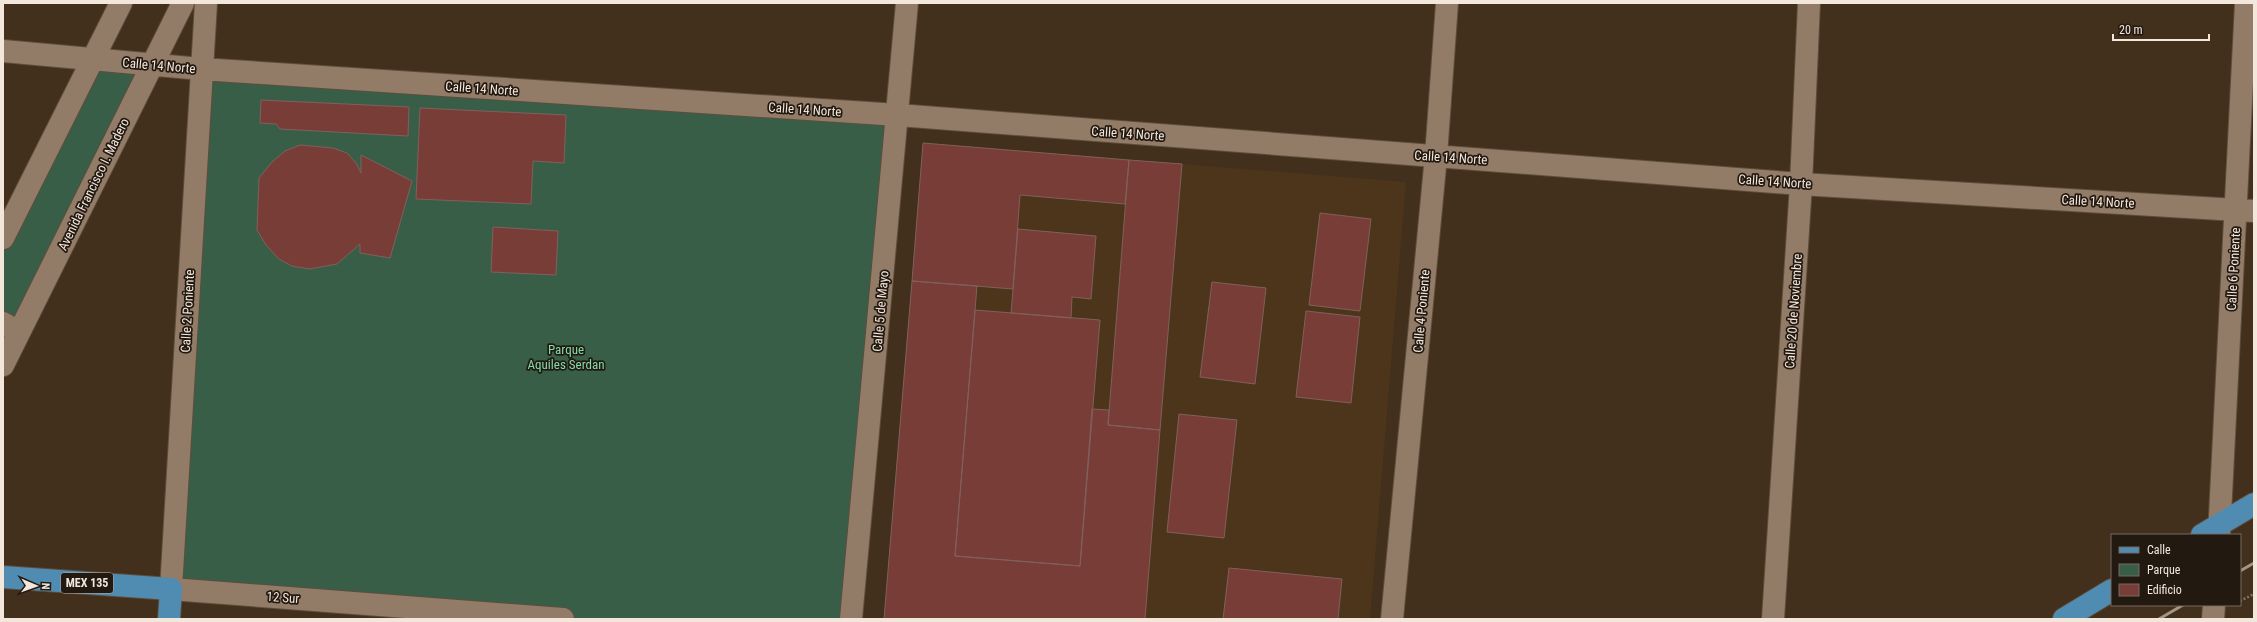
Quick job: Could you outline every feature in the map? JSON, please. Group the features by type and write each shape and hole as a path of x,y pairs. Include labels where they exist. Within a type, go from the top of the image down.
{"main road":[{"path":"2214,531 2254,504"},
{"name":"12 Sur","path":"3,578 171,589"},
{"name":"Calle 2 Poniente","path":"169,619 171,589"},
{"path":"2064,619 2111,591"}],"street":[{"path":"3,238 92,59 122,3"},
{"name":"Avenida Francisco I. Madero","path":"3,364 11,328 184,3"},
{"name":"Calle 2 Poniente","path":"171,589 206,3"},
{"name":"Calle 5 de Mayo","path":"851,619 907,3"},
{"name":"Calle 4 Poniente","path":"1392,619 1436,156 1447,3"},
{"name":"Calle 20 de Noviembre","path":"1773,619 1801,184 1809,3"},
{"name":"Calle 6 Poniente","path":"2214,531 2245,211 2246,3"},
{"name":"Calle 14 Norte","path":"3,51 201,69 898,115 1801,184 2245,211"},
{"name":"12 Sur","path":"171,589 563,619"},
{"path":"2213,619 2214,606"}],"path":[{"path":"2241,600 2254,594"}],"shaded area":[{"path":"923,143 1406,182 1370,619 884,619"}],"green space":[{"path":"92,59 152,65 3,365 3,237"},
{"name":"Parque Aquiles Serdan","path":"201,69 898,115 851,619 563,619 171,589"}],"building":[{"path":"261,100 409,107 408,136 280,129 276,124 260,123"},
{"path":"420,108 566,115 564,163 533,161 531,204 416,199"},
{"path":"923,143 1129,160 1125,204 1020,195 1013,289 912,281"},
{"path":"300,145 333,148 347,153 356,163 361,173 361,155 412,181 390,258 360,253 360,244 337,264 309,269 292,266 279,259 266,245 257,230 259,178 272,162 285,151"},
{"path":"1129,160 1182,164 1160,430 1108,425"},
{"path":"1320,213 1371,219 1360,311 1309,305"},
{"path":"493,227 558,231 556,275 491,272"},
{"path":"1018,229 1096,236 1091,299 1072,297 1071,318 1011,313"},
{"path":"912,281 977,286 955,556 1080,566 1092,409 1109,410 1108,425 1160,430 1145,619 884,619"},
{"path":"1212,282 1266,288 1255,384 1200,377"},
{"path":"975,310 1100,320 1080,566 955,556"},
{"path":"1306,311 1360,317 1351,403 1296,397"},
{"path":"1179,414 1237,420 1224,538 1167,532"},
{"path":"1229,568 1342,579 1338,619 1223,619"}],"railway":[{"path":"2241,570 2254,563"},
{"path":"2159,619 2181,606"}]}
